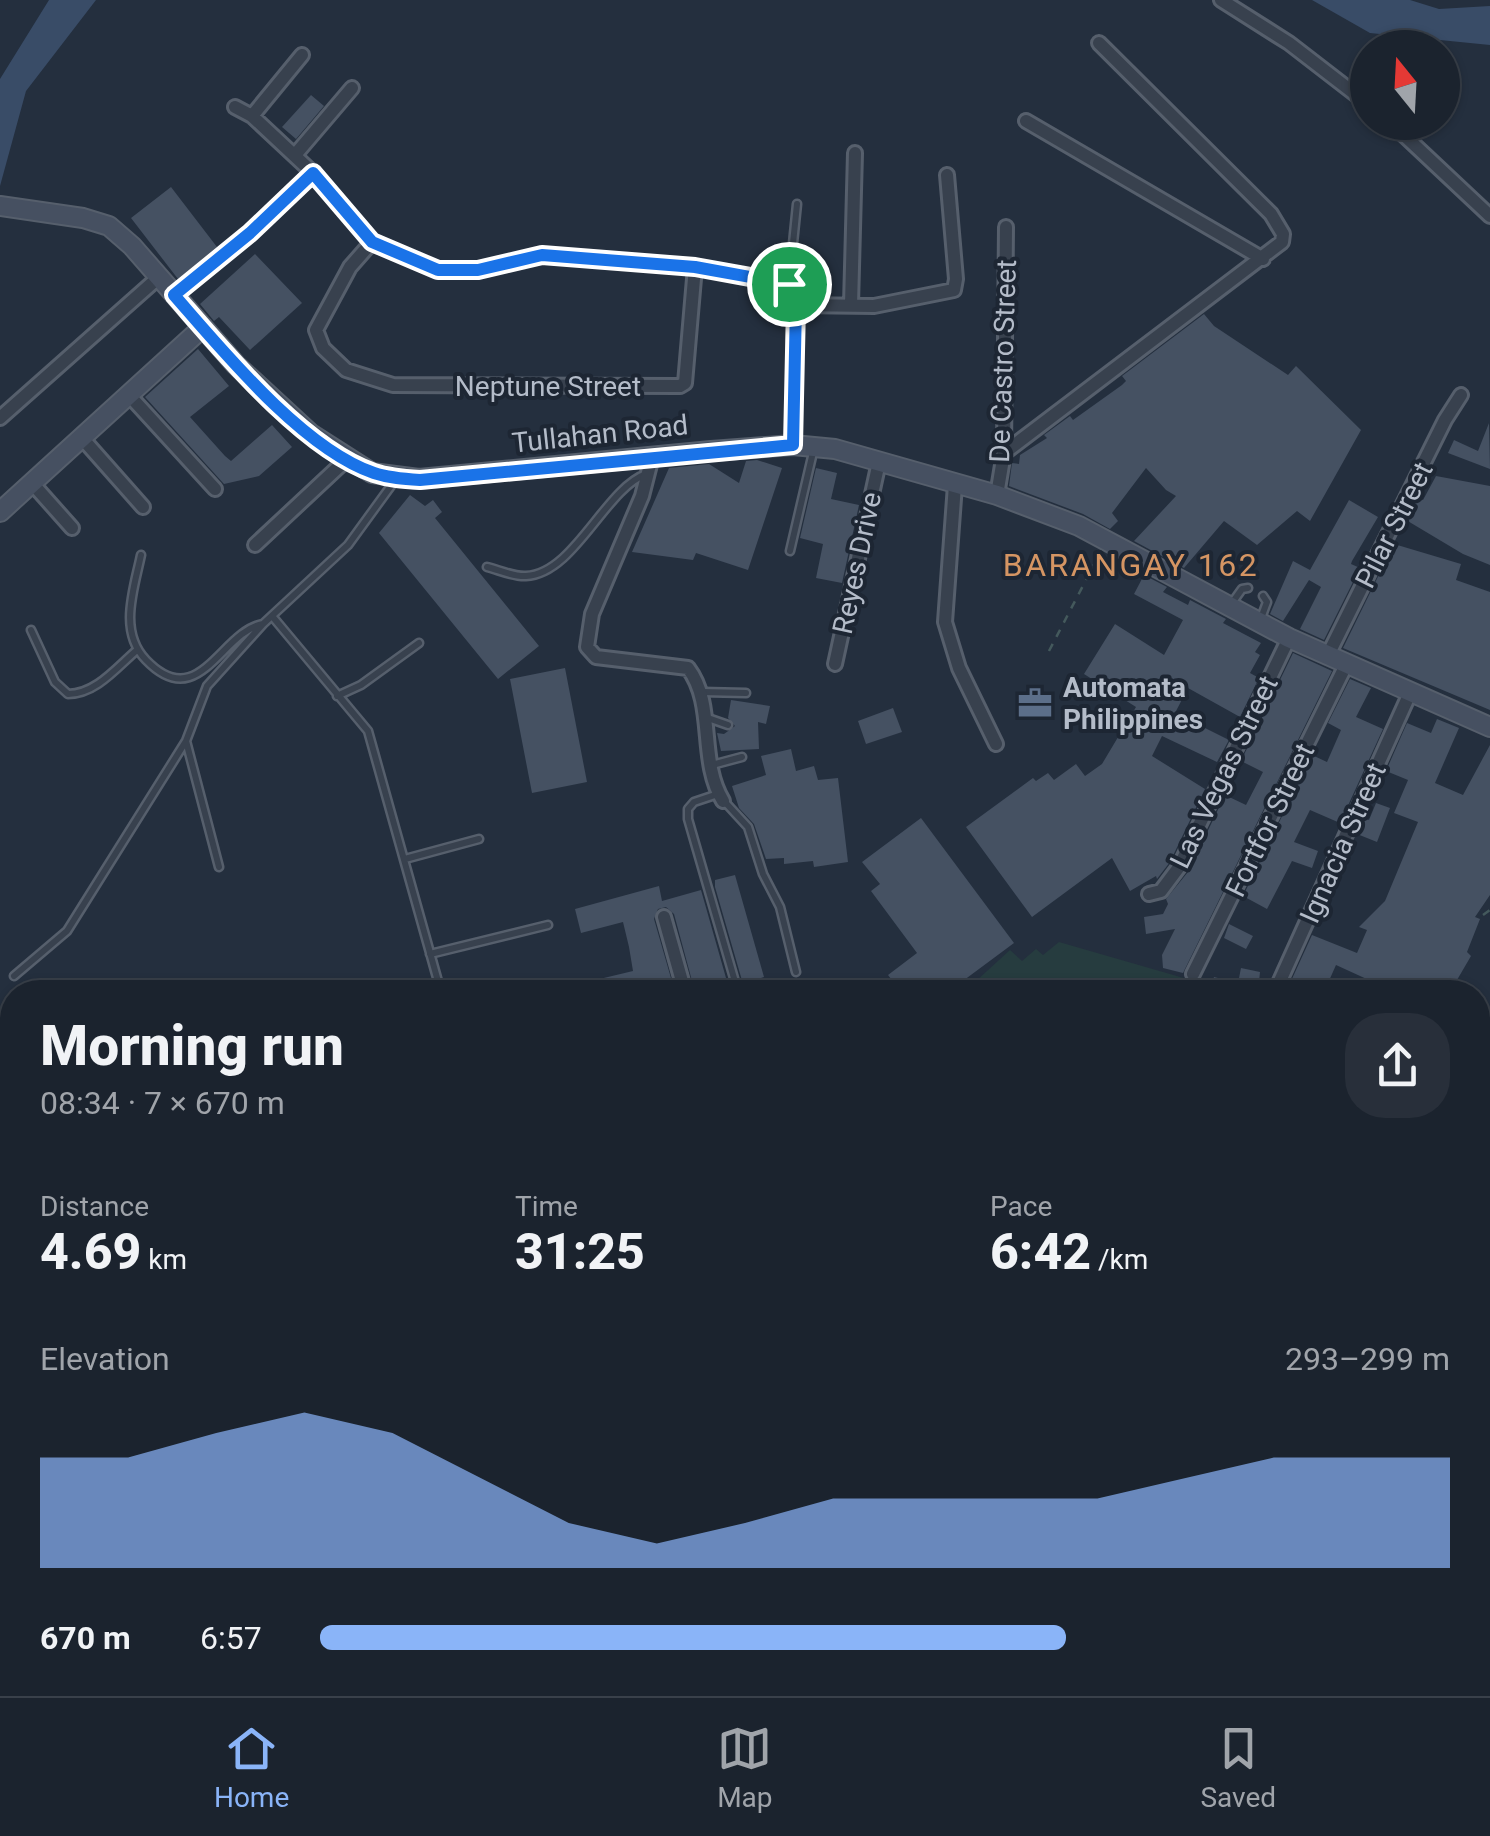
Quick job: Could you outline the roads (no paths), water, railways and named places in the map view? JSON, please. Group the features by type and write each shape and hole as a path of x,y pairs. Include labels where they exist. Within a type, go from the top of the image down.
{"main road":[{"name":"Tullahan Road","path":"0,206 83,218 109,226 122,235 279,408 347,460 372,472 397,478 453,477 650,465 793,445 835,449 997,495 1079,526 1289,638 1490,727"},
{"path":"0,512 203,328"}],"street":[{"path":"1220,0 1288,43 1350,90"},
{"path":"1004,453 1264,258 1282,242 1284,234 1271,214 1098,43"},
{"path":"252,116 302,56"},
{"path":"295,155 352,88"},
{"path":"235,106 252,116 295,155 372,242 438,270 478,270 542,255 695,267 789,284 796,305 793,445"},
{"path":"1026,121 1264,258"},
{"path":"1409,140 1490,216"},
{"path":"851,305 855,153"},
{"path":"174,295 250,233 313,173"},
{"path":"796,305 874,306 954,290 947,175"},
{"name":"De Castro Street","path":"997,495 1004,453 1006,227"},
{"name":"Neptune Street","path":"372,242 350,267 316,330 322,348 346,370 393,385 680,386 685,383 695,267"},
{"path":"0,418 159,277"},
{"path":"129,395 215,489"},
{"name":"Pilar Street","path":"1328,655 1461,395"},
{"path":"82,438 143,507"},
{"path":"255,545 347,460"},
{"name":"Reyes Drive","path":"835,664 879,462"},
{"path":"650,465 642,496 592,614 587,646 596,656 688,668 702,692 710,766 721,797"},
{"path":"32,483 72,528"},
{"path":"955,485 945,622 959,668 996,744"},
{"name":"Las Vegas Street","path":"1148,894 1161,891 1179,867 1289,638"},
{"name":"Fortfor Street","path":"1192,974 1346,664"},
{"name":"Ignacia Street","path":"1280,980 1410,694"},
{"path":"664,917 682,980"}],"lane":[{"path":"789,284 797,204"},
{"path":"790,551 814,447"},
{"path":"487,567 524,577 538,574 581,540 628,484 650,465"},
{"path":"14,976 67,931 186,741 207,686 263,624 348,545 397,478"},
{"path":"141,555 129,608 137,650 150,664 178,679 203,670 252,627 263,624"},
{"path":"1230,606 1240,591 1248,588"},
{"path":"1260,622 1267,602 1264,596"},
{"path":"272,616 368,730 438,980"},
{"path":"31,630 55,682 68,694 100,683 137,650"},
{"path":"337,696 361,685 420,643"},
{"path":"702,692 746,693"},
{"path":"703,716 728,724"},
{"path":"186,741 219,866"},
{"path":"710,766 742,757"},
{"path":"735,980 688,819 688,809 694,802 721,797 748,827 763,874 780,907 796,972"},
{"path":"405,859 479,840"},
{"path":"430,954 548,924"}],"water":[{"path":"49,0 96,0 26,91 0,186 0,79"},
{"path":"1312,0 1410,0 1439,9 1490,6 1490,45 1460,42 1460,30 1365,30"}],"place":[{"name":"Automata Philippines","path":"1035,703"}],"district":[{"name":"BARANGAY 162","path":"1131,565"}]}
